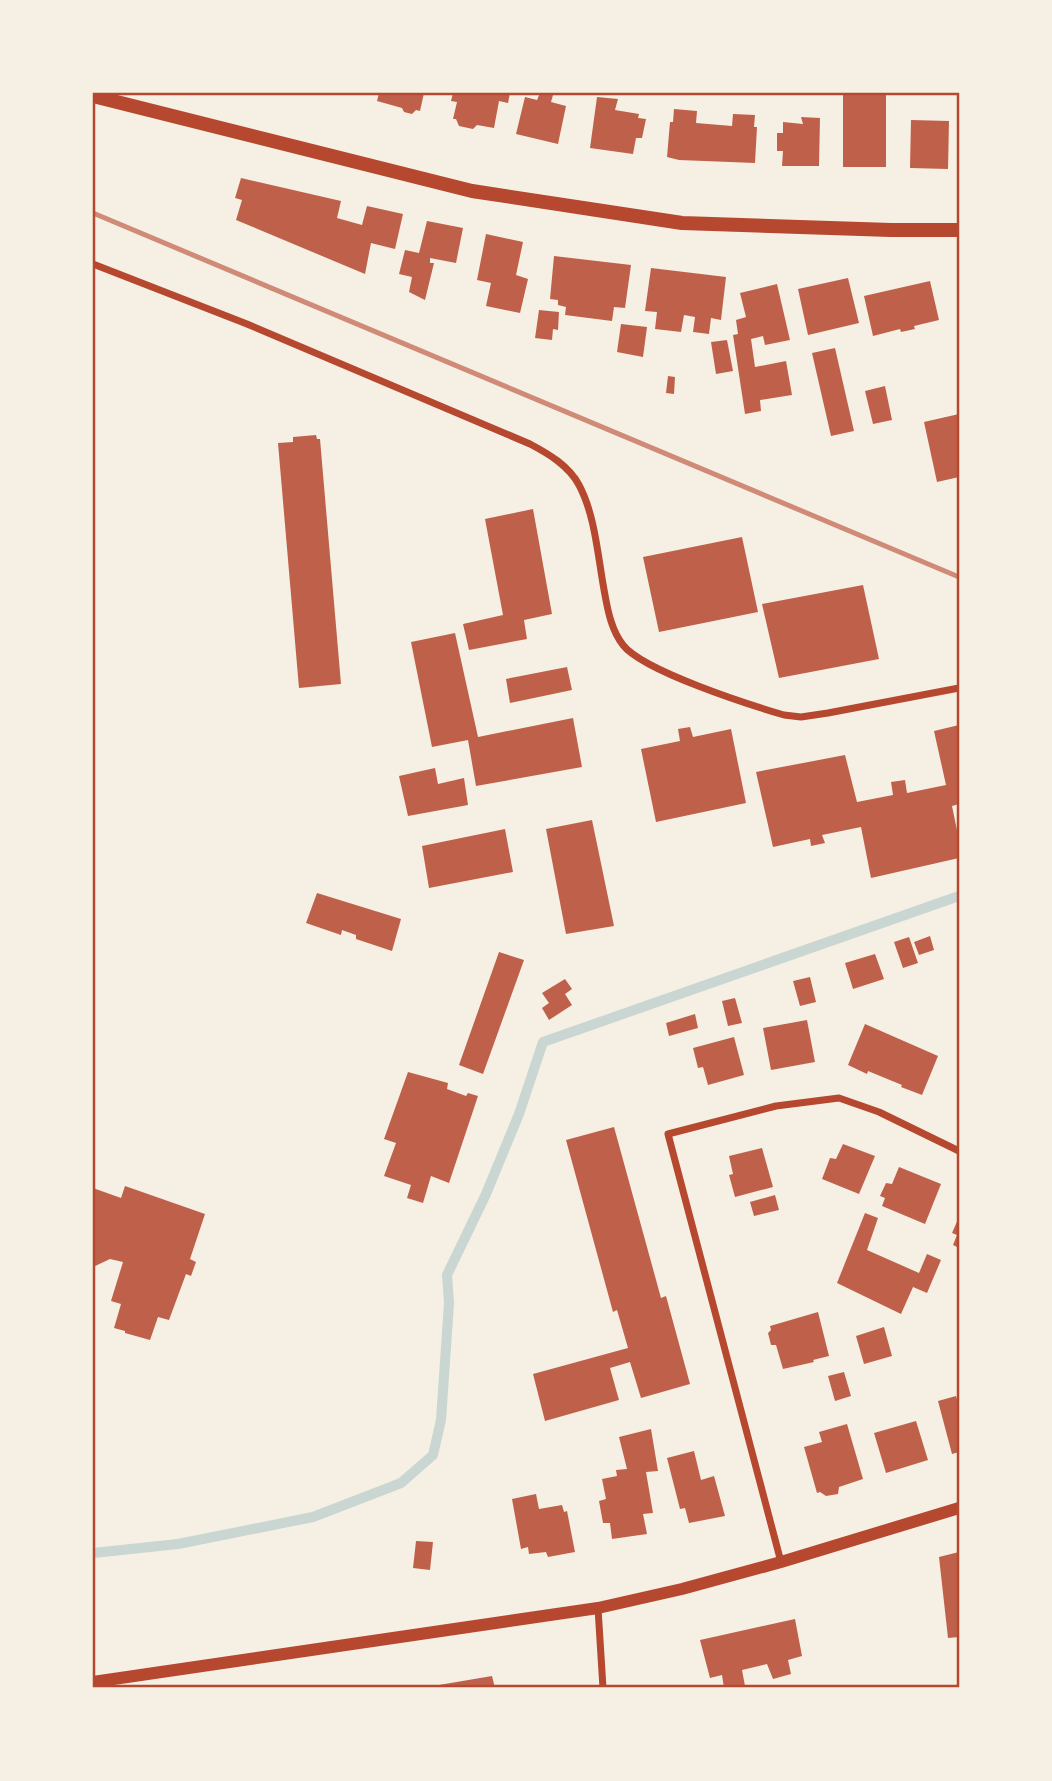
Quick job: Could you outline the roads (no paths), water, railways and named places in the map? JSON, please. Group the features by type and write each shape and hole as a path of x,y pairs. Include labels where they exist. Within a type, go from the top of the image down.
{"main road":[{"path":"93,96 472,191 669,221 891,230 959,230"}],"street":[{"path":"93,264 247,324 530,444 550,456 572,477 584,498 614,631 622,645 645,663 784,716 801,717 828,713 959,688"},
{"path":"780,1562 668,1134 776,1106 839,1098 879,1112 959,1152"},
{"path":"93,1682 598,1608 682,1589 780,1562 959,1508"},
{"path":"598,1608 603,1688"}],"waterway":[{"path":"93,1553 178,1544 313,1517 401,1483 433,1455 441,1420 449,1303 447,1275 486,1194 519,1114 543,1042 959,896"}],"railway":[{"path":"93,213 959,577"}]}
